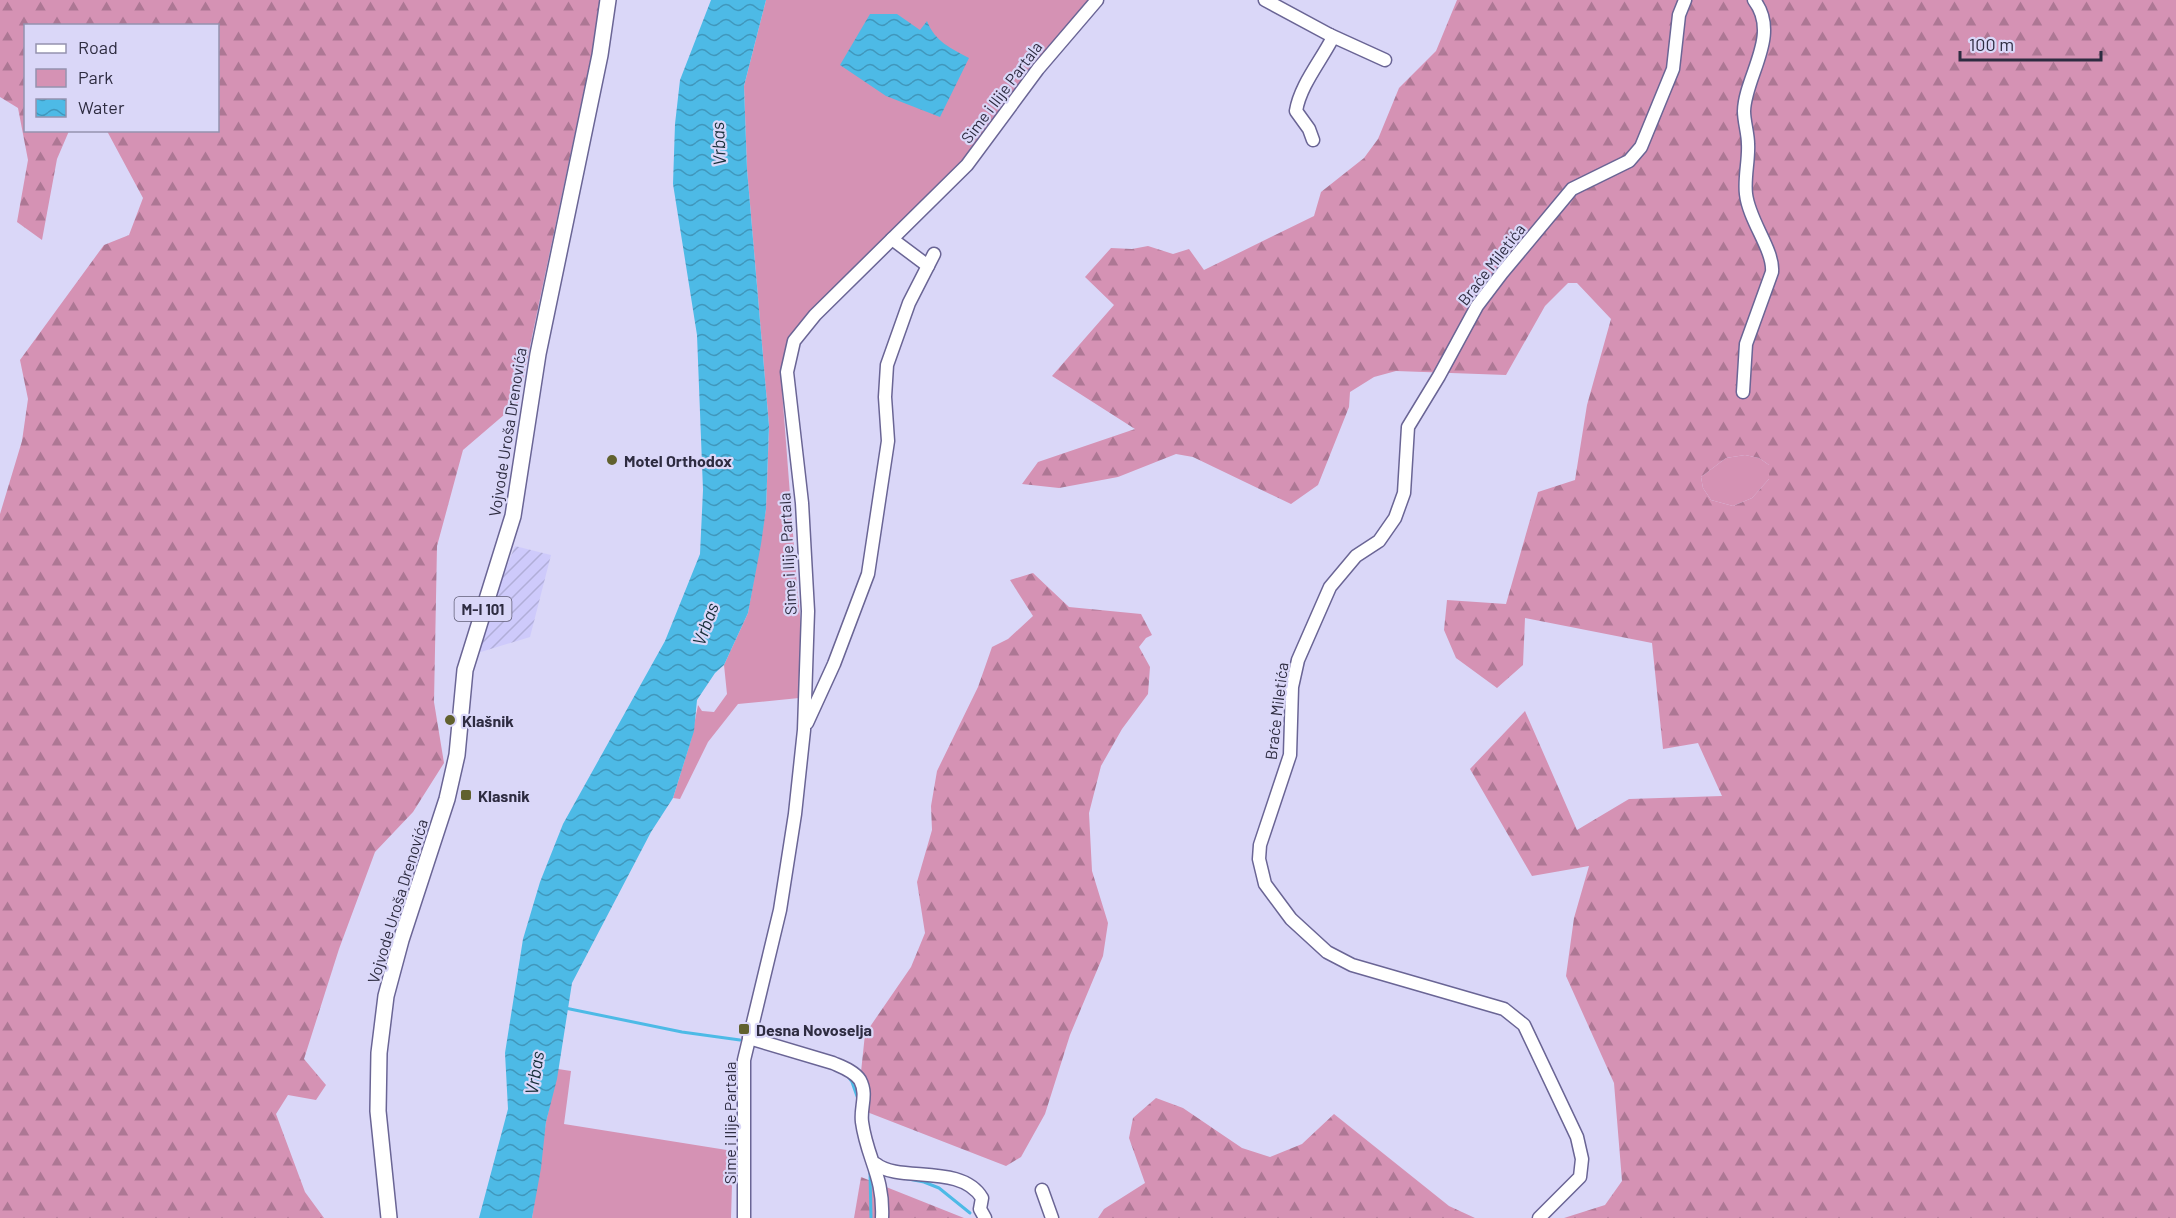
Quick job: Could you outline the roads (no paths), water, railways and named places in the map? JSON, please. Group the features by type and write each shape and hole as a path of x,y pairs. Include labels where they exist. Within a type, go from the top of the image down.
{"main road":[{"name":"Vojvode Uroša Drenovića","path":"389,1218 378,1111 379,1053 386,996 398,949 447,799 456,755 465,670 513,516 531,390 600,55 608,0"}],"street":[{"name":"Sime i Ilije Partala","path":"744,1218 742,1081 749,1038 772,948 788,867 804,730 808,611 802,503 786,382 794,341 806,325 968,165 1038,69 1097,0"},
{"path":"1265,0 1386,60"},
{"name":"Braće Miletića","path":"1539,1218 1581,1177 1582,1160 1577,1137 1524,1025 1504,1009 1352,964 1327,952 1290,919 1265,884 1260,868 1260,845 1290,755 1292,687 1298,660 1330,587 1356,556 1379,541 1395,518 1404,493 1408,428 1412,419 1439,376 1477,306 1572,189 1629,161 1641,147 1655,108 1673,69 1679,15 1685,0"},
{"path":"1743,392 1746,344 1772,272 1773,260 1760,237 1746,194 1748,141 1744,110 1761,52 1763,31 1761,12 1754,0"},
{"path":"1313,140 1309,129 1296,111 1298,100 1332,39 1330,34"},
{"path":"804,730 834,664 868,574 888,441 885,388 887,365 909,303 931,260 892,239"},
{"path":"749,1038 833,1063 856,1075 861,1082 865,1098 862,1122 876,1164 883,1196 882,1218"},
{"path":"876,1164 891,1173 928,1173 966,1185 979,1193 982,1198 980,1209 985,1218"},
{"path":"1042,1190 1052,1218"}],"water":[{"name":"Vrbas","path":"711,0 766,0 744,86 747,169 769,426 766,509 748,613 724,665 715,673 697,700 694,731 673,798 651,832 572,983 557,1079 546,1122 532,1218 479,1218 508,1109 505,1053 523,939 540,882 563,824 665,641 700,554 703,490 697,335 673,184 675,124 680,80"},
{"path":"870,14 897,14 920,30 927,21 939,39 969,58 940,117 886,96 840,65"}],"waterway":[{"path":"565,1008 682,1032 740,1040"},
{"path":"847,1075 858,1099"},
{"path":"870,1172 871,1218"},
{"path":"883,1174 924,1182 939,1188 970,1213"}],"place":[{"name":"Motel Orthodox","path":"612,460"},
{"name":"Klašnik","path":"450,720"},
{"name":"Klasnik","path":"466,795"},
{"name":"Desna Novoselja","path":"744,1029"}]}
